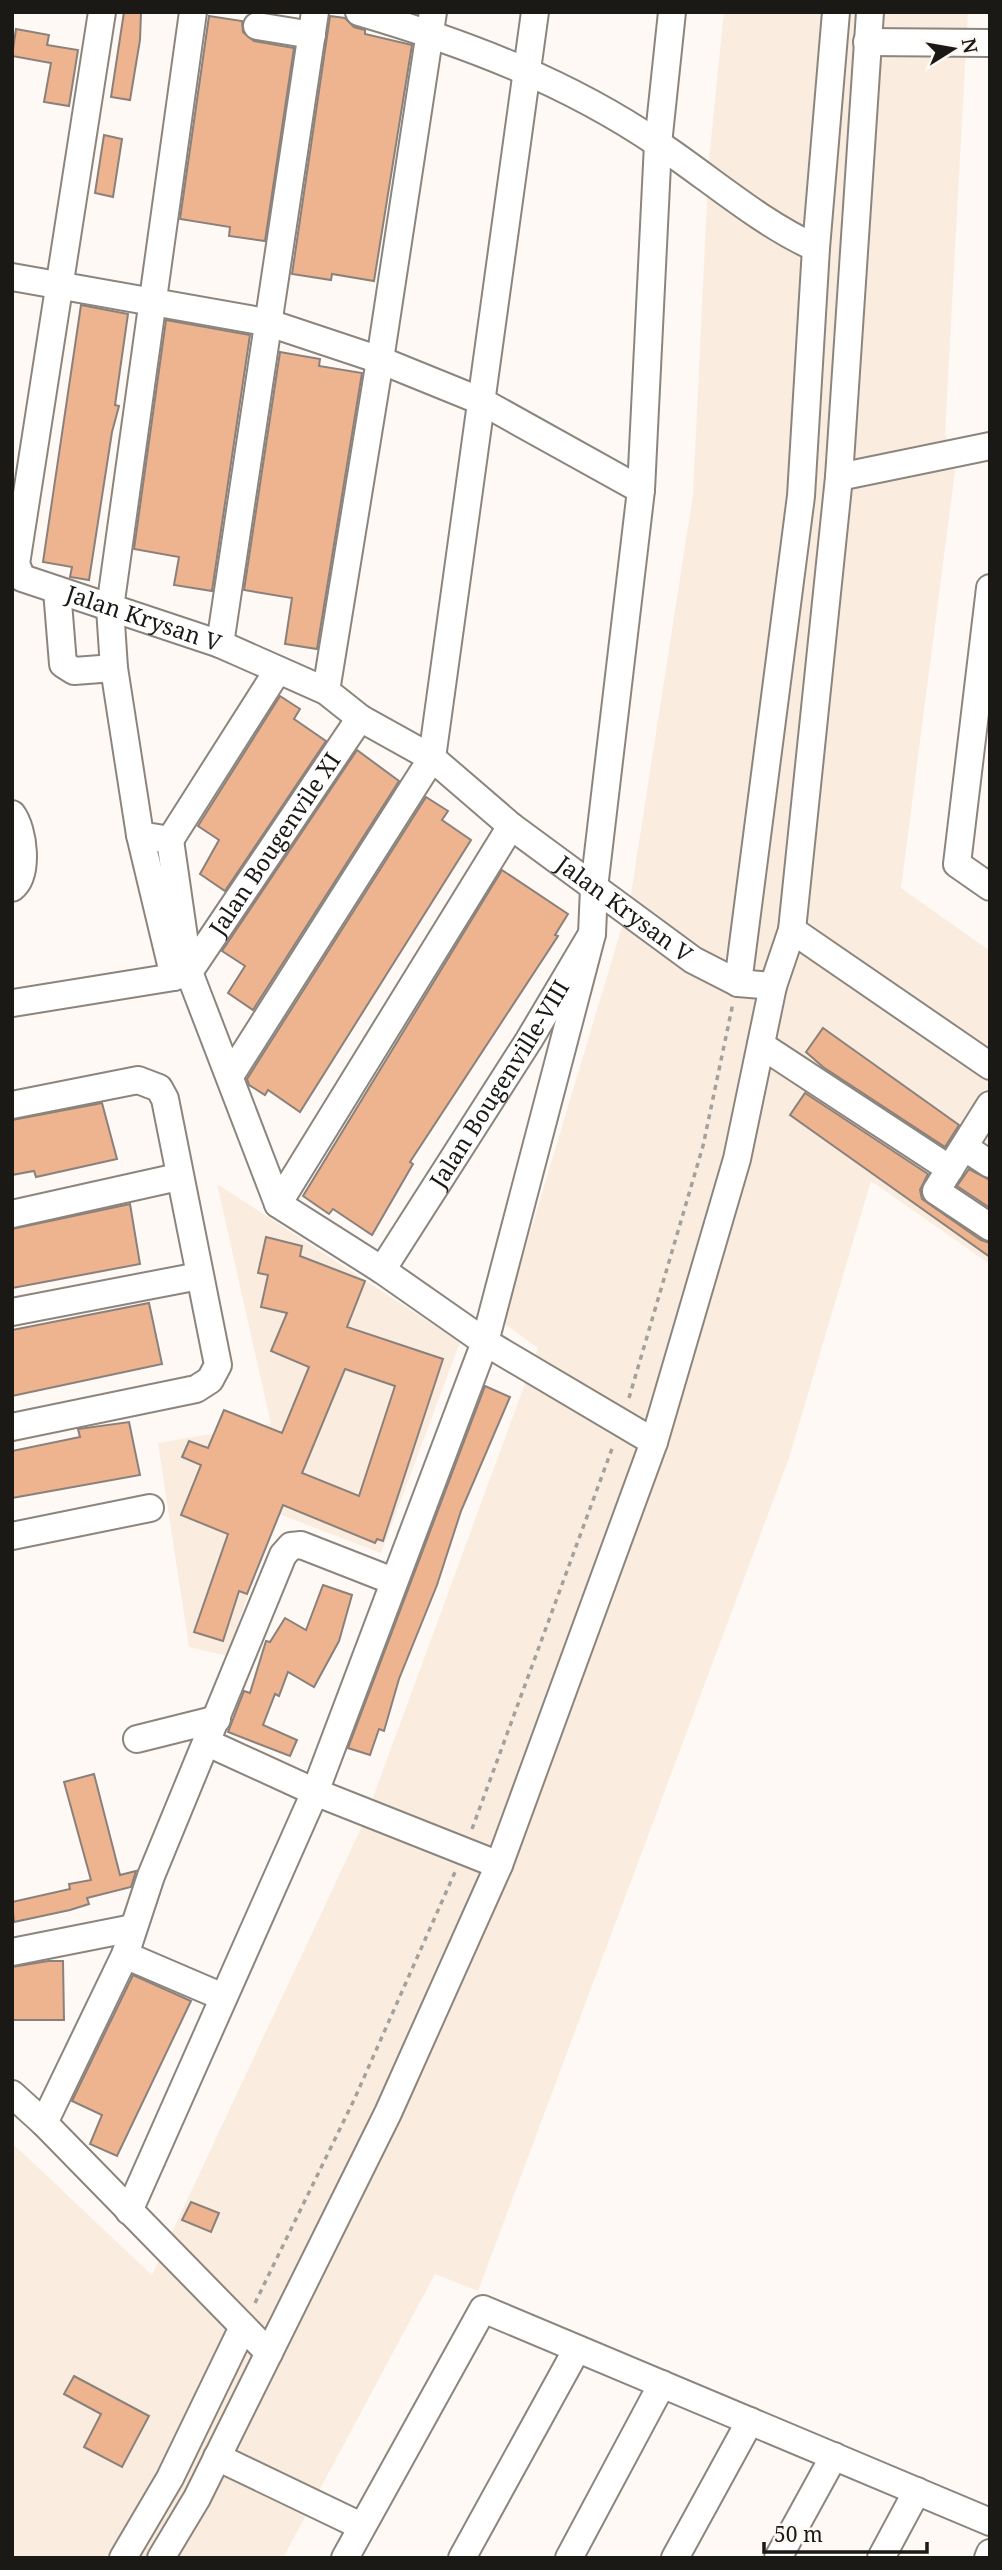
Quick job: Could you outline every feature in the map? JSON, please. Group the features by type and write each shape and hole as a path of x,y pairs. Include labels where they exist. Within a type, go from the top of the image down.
{"street":[{"name":"Jalan Krysan V","path":"102,12 16,564 22,578 220,644 326,691 360,718 432,758 511,826 693,960 738,983"},
{"path":"193,12 110,608 114,668 140,835 182,974 230,1076 278,1204 382,1270 485,1342 653,1442"},
{"path":"359,12 431,22 529,70 658,144 782,233 816,248"},
{"path":"230,1076 432,758 535,12"},
{"name":"Jalan Bougenville-VIII","path":"382,1270 529,1040 592,934 594,888 641,491 658,144 672,12"},
{"path":"773,986 738,983 802,496 816,248 836,12"},
{"path":"161,2558 197,2498 388,2113 499,1865 653,1442 737,1159 773,986 792,930 838,485 870,12"},
{"path":"326,691 431,22"},
{"path":"220,644 266,321 313,24 257,26"},
{"path":"867,42 990,43"},
{"path":"12,277 266,321 380,360 481,401 641,491"},
{"path":"802,496 990,446"},
{"path":"990,588 977,793 957,864 990,887"},
{"path":"57,590 63,664 74,671 114,668"},
{"path":"182,974 170,840 278,670"},
{"name":"Jalan Bougenvile XI","path":"182,974 360,718"},
{"path":"12,814 18,821 23,871 20,882 12,888"},
{"path":"278,1204 511,826"},
{"path":"140,835 170,840"},
{"path":"792,930 990,1066"},
{"path":"129,2211 315,1792 485,1342 592,934"},
{"path":"13,1003 182,974"},
{"path":"761,1045 950,1169"},
{"path":"12,1105 138,1080 147,1081 159,1088 164,1099 218,1366 210,1380 196,1390 12,1427"},
{"path":"990,1105 936,1191 990,1227"},
{"path":"964,1147 990,1164"},
{"path":"12,1214 178,1177"},
{"path":"12,1312 199,1276"},
{"path":"12,1536 150,1508"},
{"path":"44,2123 125,1955 151,1876 213,1731 283,1555 291,1546 301,1545 393,1581"},
{"path":"137,1739 213,1731 315,1792 499,1865"},
{"path":"12,1952 133,1928"},
{"path":"125,1955 223,1997"},
{"path":"15,2103 44,2123 269,2353"},
{"path":"345,2558 483,2309 990,2522"},
{"path":"123,2558 170,2479 243,2327"},
{"path":"462,2558 577,2348"},
{"path":"569,2558 662,2384"},
{"path":"675,2558 750,2421"},
{"path":"778,2558 834,2456"},
{"path":"217,2457 361,2526"},
{"path":"170,2479 197,2498"},
{"path":"881,2558 917,2491"},
{"path":"889,2558 917,2491"}],"path":[{"path":"243,2327 354,2101 463,1852 621,1423 703,1146 738,983"}],"shaded area":[{"path":"724,12 968,12 945,432 955,471 901,888 990,951 990,1264 871,1181 789,1458 478,2291 435,2274 283,2558 12,2558 12,2143 152,2275 364,1822 538,1348 503,1323 630,900 693,495 709,159"},
{"path":"217,1184 460,1342 381,1553 276,1513 227,1656 189,1647 158,1443 271,1424"}],"building":[{"path":"124,12 141,12 140,40 130,100 111,97"},
{"path":"209,16 242,21 243,32 254,41 294,48 265,241 229,236 230,227 180,219"},
{"path":"330,16 345,18 354,27 365,30 365,34 412,45 374,281 332,274 331,280 292,274"},
{"path":"16,29 49,35 47,45 78,50 69,106 44,102 51,63 12,56"},
{"path":"104,135 122,139 113,197 95,193"},
{"path":"81,305 128,314 115,405 119,406 112,432 89,580 70,577 72,567 43,562"},
{"path":"166,320 250,335 212,591 174,585 179,557 134,549"},
{"path":"280,352 320,359 319,366 362,373 317,649 285,644 292,598 244,590"},
{"path":"280,696 300,709 294,719 326,741 225,891 200,874 219,840 198,826"},
{"path":"357,750 399,781 253,1010 228,993 245,966 222,951"},
{"path":"426,797 448,811 442,820 471,840 300,1112 268,1090 265,1095 249,1085 247,1079"},
{"path":"502,870 568,914 555,935 558,936 410,1162 413,1164 372,1235 333,1209 329,1214 303,1196"},
{"path":"823,1028 959,1125 945,1147 823,1067 806,1052"},
{"path":"805,1093 928,1174 920,1190 922,1199 981,1240 990,1243 990,1257 790,1115"},
{"path":"102,1103 117,1159 36,1177 34,1171 12,1175 12,1120"},
{"path":"969,1169 990,1180 990,1208 957,1186"},
{"path":"130,1204 140,1264 12,1288 12,1229"},
{"path":"266,1237 302,1246 300,1256 365,1281 347,1327 443,1359 383,1541 377,1539 375,1543 283,1505 247,1594 239,1591 223,1641 194,1632 228,1534 181,1515 201,1465 182,1457 189,1441 208,1448 224,1410 282,1433 309,1367 271,1351 287,1313 261,1307 268,1275 258,1273","holes":["345,1369 395,1386 359,1496 302,1473"]},
{"path":"149,1303 162,1364 12,1396 12,1330"},
{"path":"485,1386 510,1397 461,1511 437,1585 399,1679 384,1731 379,1729 370,1755 348,1748"},
{"path":"129,1422 140,1475 12,1498 12,1451 80,1437 78,1429"},
{"path":"323,1585 352,1595 339,1641 314,1687 288,1672 279,1696 275,1694 263,1725 297,1740 290,1756 228,1732 244,1691 250,1693 266,1641 270,1642 285,1618 306,1630"},
{"path":"94,1774 120,1875 136,1871 131,1887 87,1898 89,1904 70,1910 14,1922 12,1902 70,1889 69,1884 91,1880 64,1782"},
{"path":"63,1961 64,2020 12,2020 12,1967"},
{"path":"133,1975 191,2001 117,2156 90,2144 102,2115 72,2101"},
{"path":"191,2202 219,2213 211,2232 182,2220"},
{"path":"74,2376 149,2416 122,2467 84,2447 101,2414 64,2394"}]}
